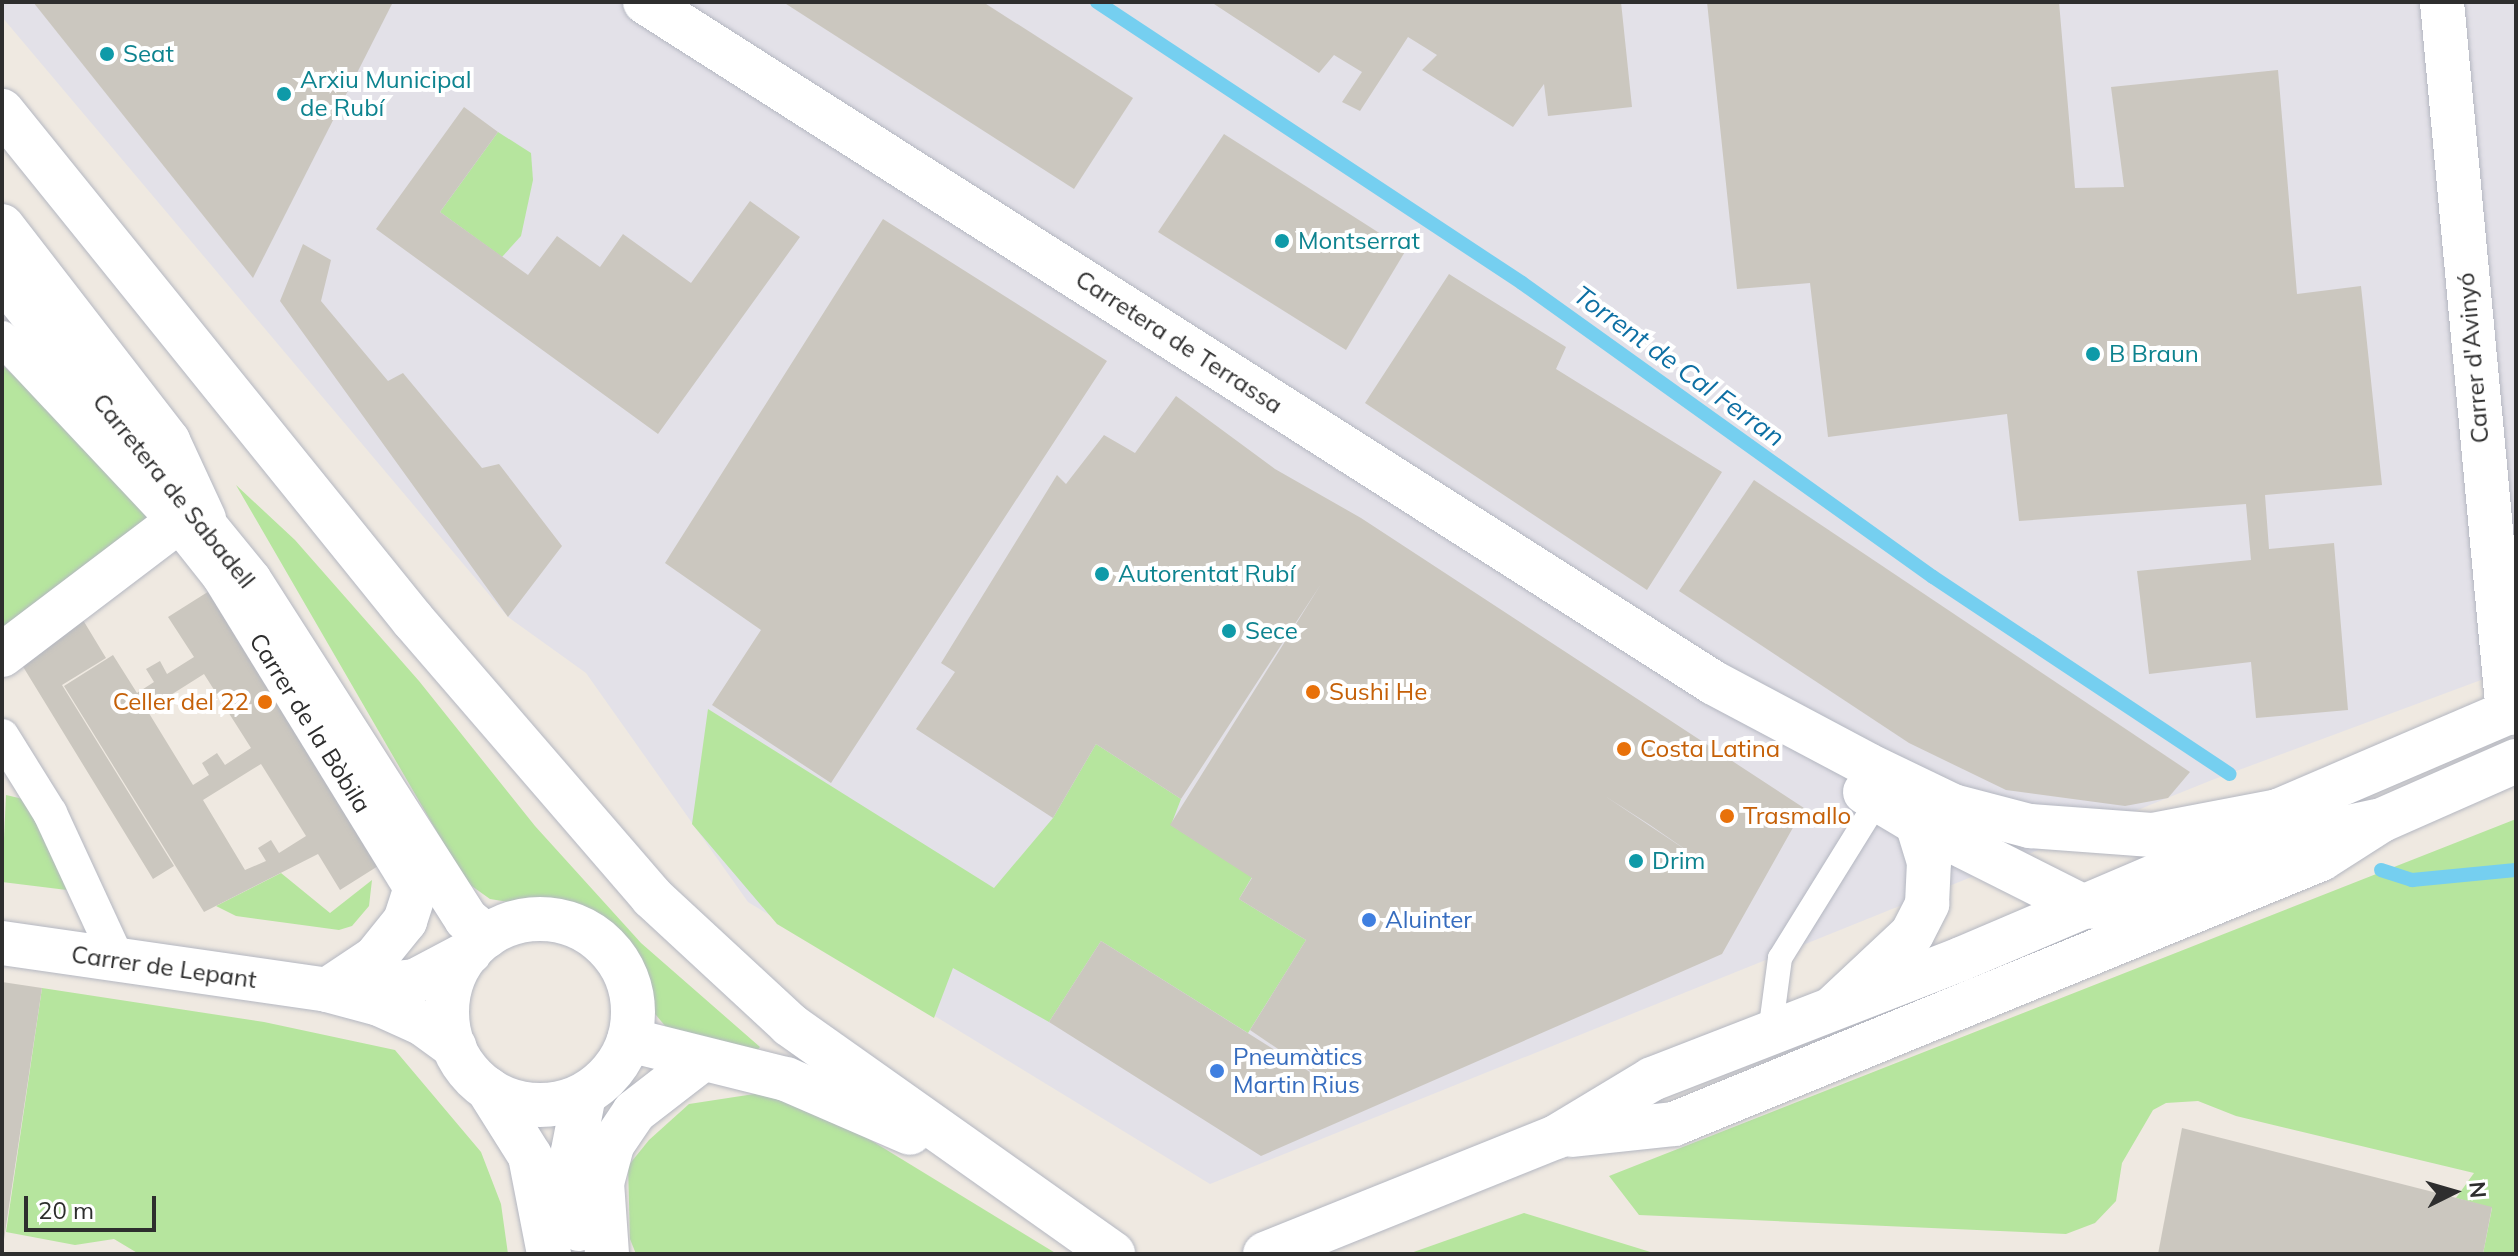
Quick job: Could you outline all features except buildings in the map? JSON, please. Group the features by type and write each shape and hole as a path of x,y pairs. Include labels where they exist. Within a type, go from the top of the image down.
{"street":[{"name":"Carretera de Terrassa","path":"645,2 1714,683"},
{"name":"Carrer d'Avinyó","path":"2442,2 2512,711"},
{"path":"2,111 413,620 652,897 790,1025 1098,1243"},
{"path":"2,226 168,441 190,521 2,655"},
{"name":"Carretera de Sabadell","path":"2,277 162,476 190,521 302,658 466,919 478,944"},
{"name":"Carrer de la Bòbila","path":"2,338 190,521 219,577 402,867 413,902"},
{"path":"1714,683 1878,800 1917,823 2082,906 2141,904 2316,834 2382,820"},
{"path":"1714,683 1953,806 2030,826 2152,835 2278,811 2512,711"},
{"path":"2,791 5,742"},
{"path":"5,742 50,813 119,962"},
{"path":"1556,1137 1674,1124 2321,859 2382,820 2516,761"},
{"name":"Carretera de Sabadell","path":"327,990 375,958 405,921 413,902 415,860 387,794"},
{"path":"1265,1254 1556,1137 1652,1079 2243,839 2278,811"},
{"path":"1833,1007 1912,934 1927,904 1929,862 1917,823"},
{"path":"488,1089 522,1104 544,1105 584,1095 613,1071 629,1040 633,1016 627,977 601,941 565,923 544,919 523,921 478,944 451,987 448,1027 455,1047 466,1069 488,1089 530,1156 549,1254"},
{"name":"Carrer de Lepant","path":"2,943 327,990 379,1004 423,1024 455,1047"},
{"name":"Carrer de Lepant","path":"327,990 415,981 478,944"},
{"path":"629,1040 700,1061 786,1079 976,1158"},
{"path":"607,1254 602,1183 612,1145 634,1112 700,1061"},
{"path":"584,1095 573,1151 573,1192 586,1254"}],"lane":[{"path":"1770,1033 1780,958 1878,800"}],"shaded area":[{"path":"2,2 2516,2 2516,667 2212,780 1210,1184 748,902 586,673 508,617 2,17"}],"green space":[{"path":"498,132 531,153 533,180 521,236 502,257 440,212"},
{"path":"2,365 55,413 153,522 2,641"},
{"path":"236,485 295,540 419,681 535,826 641,943 760,1047 751,1058 666,1027 645,1002 638,969 611,931 580,914 490,899 466,882"},
{"path":"708,709 994,888 1053,818 1096,744 1181,799 1171,825 1252,877 1239,899 1306,940 1248,1033 1101,941 1049,1022 953,968 934,1018 777,924 692,824"},
{"path":"6,795 23,799 75,891 2,882"},
{"path":"2516,819 2516,1254 2483,1254 2492,1208 2456,1198 2474,1173 2236,1116 2198,1101 2166,1103 2153,1110 2122,1163 2116,1201 2095,1223 2066,1234 1639,1215 1609,1176"},
{"path":"281,873 330,913 372,880 369,906 352,926 339,930 236,916 216,906"},
{"path":"42,988 264,1022 395,1050 481,1152 501,1204 508,1254 139,1254 114,1239 75,1245 6,1232"},
{"path":"787,1089 1057,1254 636,1254 630,1239 628,1166 649,1140 689,1104"},
{"path":"1524,1213 1657,1254 1408,1254"}],"waterway":[{"name":"Torrent de Cal Ferran","path":"1097,2 1522,283 1933,577 2230,774"},
{"path":"2381,870 2412,880 2516,870"}],"place":[{"name":"Seat","path":"107,54"},
{"name":"Arxiu Municipal de Rubí","path":"284,94"},
{"name":"Montserrat","path":"1282,241"},
{"name":"B Braun","path":"2093,354"},
{"name":"Autorentat Rubí","path":"1102,574"},
{"name":"Sece","path":"1229,631"},
{"name":"Sushi He","path":"1313,692"},
{"name":"Celler del 22","path":"265,702"},
{"name":"Costa Latina","path":"1624,749"},
{"name":"Trasmallo","path":"1727,816"},
{"name":"Drim","path":"1636,861"},
{"name":"Aluinter","path":"1369,920"},
{"name":"Pneumàtics Martin Rius","path":"1217,1071"}]}
